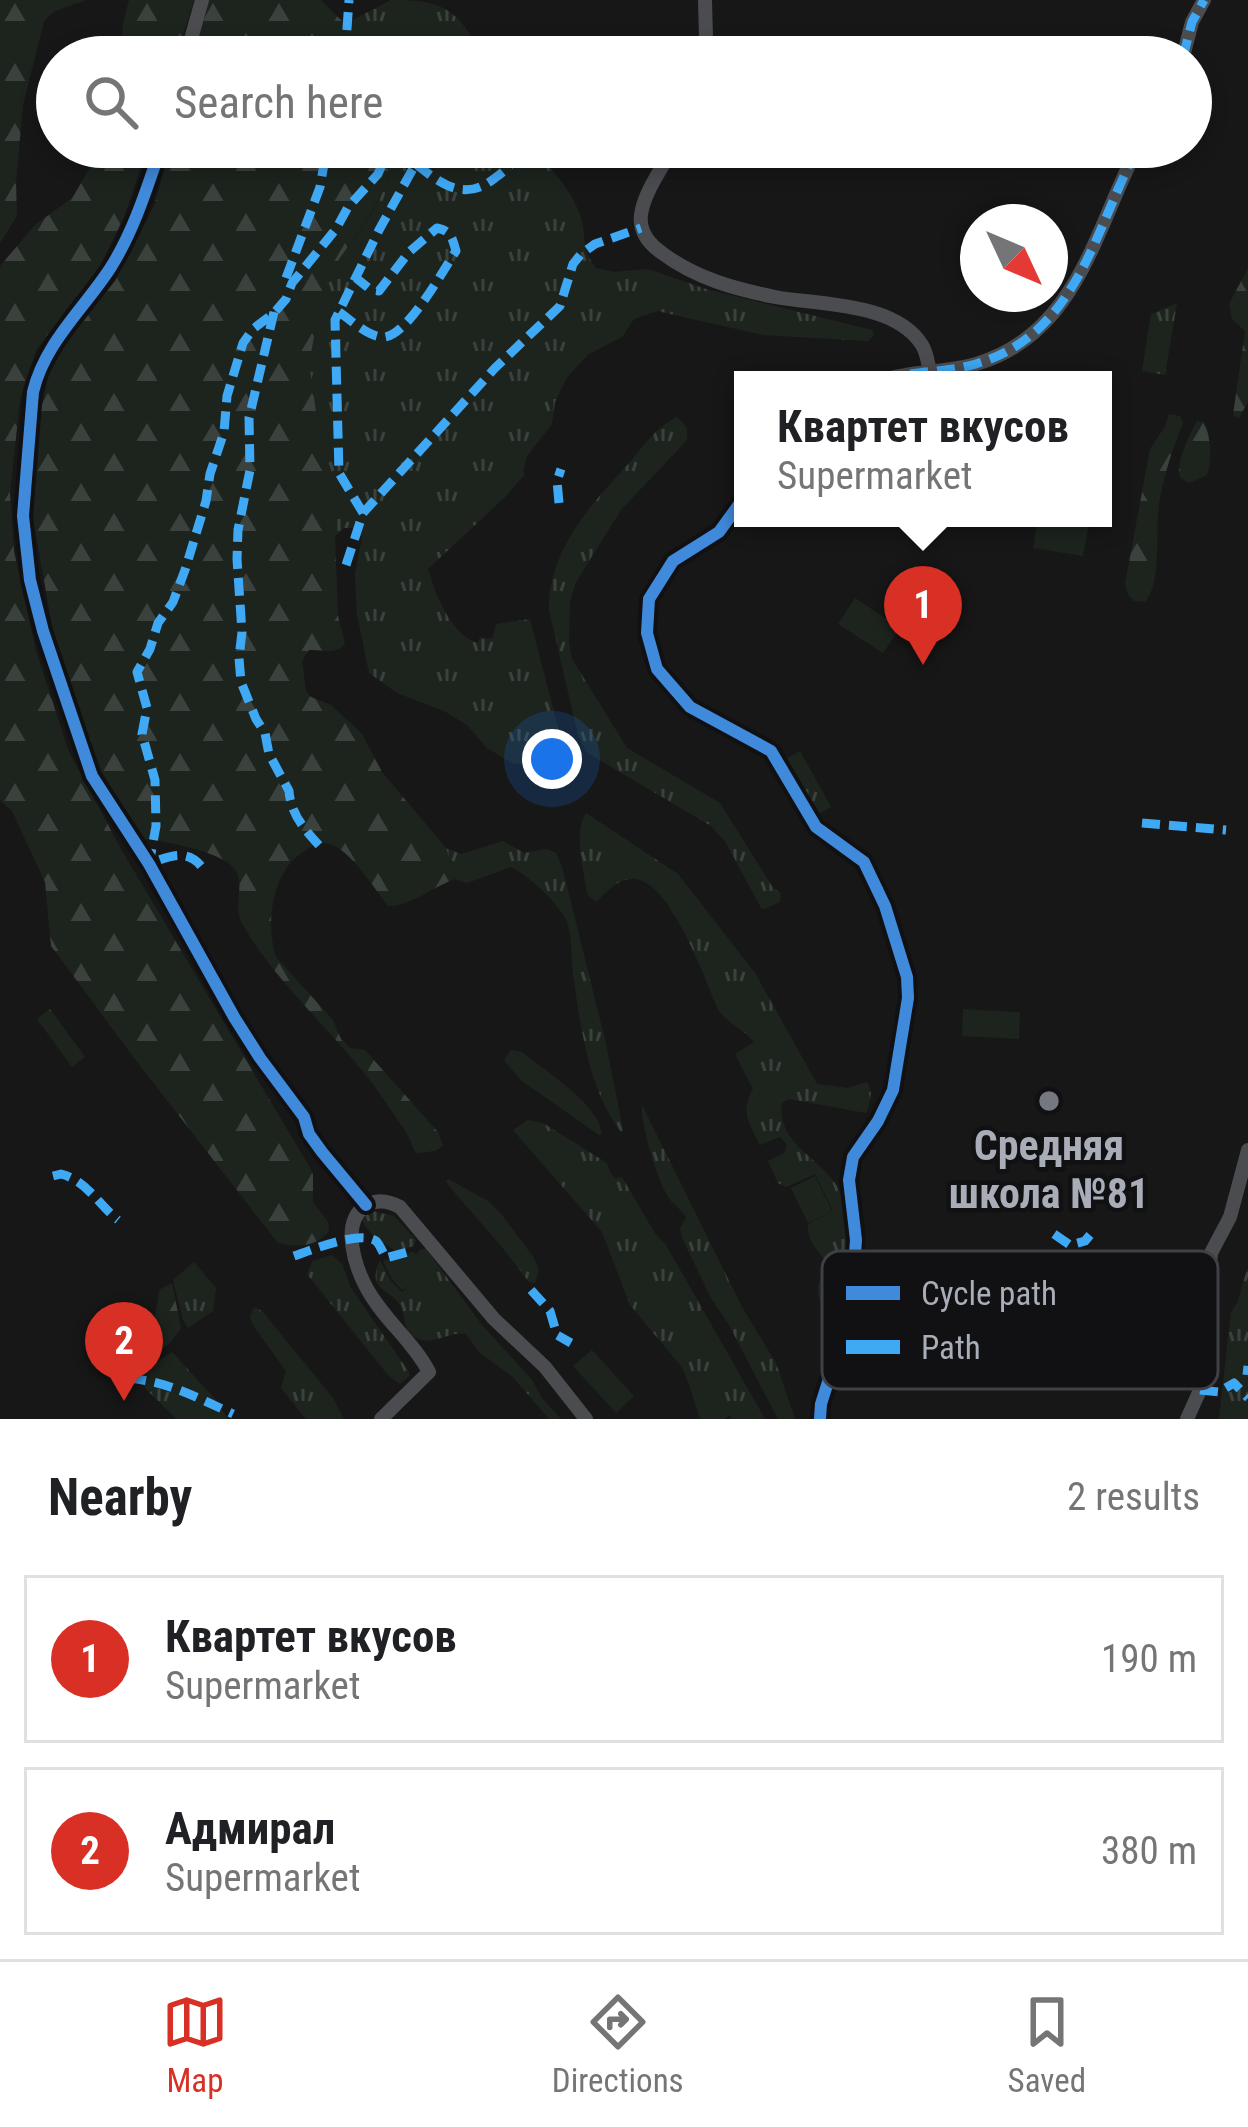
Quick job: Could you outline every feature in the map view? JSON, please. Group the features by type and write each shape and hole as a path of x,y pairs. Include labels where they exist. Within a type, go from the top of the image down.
{"street":[{"path":"192,36 202,0"},
{"path":"705,0 706,36"},
{"path":"1188,36 1204,0"},
{"path":"154,168 111,267 67,323 37,376 23,517 30,580 92,776 149,864 242,1031 304,1117 322,1153 366,1205"},
{"path":"663,168 640,215 645,237 660,252 707,279 750,292 850,306 893,322 917,339 930,371"},
{"path":"936,371 977,364 1035,332 1062,303 1090,257 1128,168"},
{"path":"734,511 719,532 673,561 649,599 647,633 657,669 690,707 771,751 817,826 864,862 885,906 907,976 908,998 893,1090 853,1157 849,1180 855,1251"},
{"path":"1212,1251 1230,1217 1248,1150"},
{"path":"381,1419 429,1372 364,1284 352,1239 356,1218 366,1205 386,1202 400,1208 494,1319 545,1366 586,1419"},
{"path":"820,1419 825,1389"},
{"path":"1187,1419 1200,1389"}],"green space":[{"path":"0,0 86,0 55,11 36,36 23,105 17,216 0,243"},
{"path":"129,0 194,0 183,36 122,36"},
{"path":"209,0 321,0 351,36 200,36"},
{"path":"391,0 424,2 448,10 470,36 351,36 345,24"},
{"path":"90,168 141,168 100,266 36,350 20,400 10,493 14,551 36,651 69,752 121,849 313,1173 313,1202 329,1231 306,1245 278,1243 51,946 45,882 12,811 0,800 0,266 35,225 72,198"},
{"path":"164,168 394,168 370,215 324,281 309,365 335,535 338,616 345,644 333,650 309,650 302,661 306,691 331,705 362,734 382,772 446,848 455,879 414,900 388,906 345,853 318,843 284,872 274,899 271,929 276,957 333,1020 341,1039 350,1048 365,1050 438,1132 443,1146 435,1151 417,1153 367,1076 256,946 240,919 239,880 233,867 202,851 137,838 86,739 55,642 33,519 36,433 49,373 115,281 155,204"},
{"path":"394,168 551,168 575,203 587,253 596,268 614,272 648,269 706,289 872,330 874,335 868,341 763,335 657,311 634,319 622,337 589,354 567,377 555,402 552,424 527,456 525,474 428,569 445,612 468,639 478,643 480,637 492,639 496,624 530,619 562,743 558,755 537,766 512,763 487,748 467,725 397,693 369,673 357,614 355,574 362,537 354,528 344,528 335,536 309,365 324,281 370,216"},
{"path":"1248,268 1248,402 1239,418 1233,415 1245,331 1232,319 1229,304"},
{"path":"1177,303 1165,375 1142,371 1151,314"},
{"path":"1169,414 1180,416 1183,423 1160,498 1154,581 1145,602 1134,601 1125,584 1150,449"},
{"path":"677,417 687,428 687,440 621,510 576,582 570,601 569,643 572,659 627,748 720,803 773,888 781,893 780,902 765,909 711,826 586,752 549,610 556,568 574,530 651,437"},
{"path":"1197,421 1206,428 1210,462 1207,475 1189,483 1181,478 1179,466"},
{"path":"1036,527 1088,527 1083,556 1033,548"},
{"path":"855,598 900,628 883,653 838,624"},
{"path":"800,751 831,807 815,816 784,760"},
{"path":"586,813 678,874 755,973 817,1084 848,1088 867,1082 871,1097 866,1113 789,1099 782,1103 790,1137 840,1193 850,1251 822,1251 822,1257 810,1238 808,1224 833,1211 815,1174 786,1187 778,1183 768,1161 784,1153 787,1145 780,1137 760,1145 747,1112 753,1089 735,1054 754,1042 719,1011 686,935 662,897 636,879 624,880 596,902 587,894 582,821"},
{"path":"503,841 524,853 547,849 556,853 563,870 606,1044 622,1133 601,1098 588,1057 569,930 561,911 511,867 467,883 455,879 446,848 461,854"},
{"path":"50,1009 85,1057 72,1067 37,1019"},
{"path":"963,1009 1020,1012 1019,1039 962,1036"},
{"path":"511,1050 522,1052 582,1100 602,1134 522,1081 504,1060"},
{"path":"642,1105 742,1307 776,1363 795,1419 778,1419 711,1298 683,1240 680,1229 686,1217 667,1195 656,1170"},
{"path":"528,1120 543,1123 607,1163 615,1178 622,1177 765,1419 732,1419 730,1415 700,1419 681,1366 630,1305 602,1232 513,1130"},
{"path":"815,1176 832,1211 808,1223 791,1188"},
{"path":"448,1179 488,1201 502,1215 534,1258 539,1270 535,1283 529,1282"},
{"path":"368,1210 394,1216 416,1240 414,1246 396,1251 375,1237 362,1217"},
{"path":"426,1249 561,1419 549,1419 466,1334 425,1340 410,1333 401,1307 378,1284 376,1270 380,1260 402,1292 412,1284 402,1290 383,1261 416,1255"},
{"path":"332,1255 409,1372 400,1384 307,1274 313,1261"},
{"path":"194,1262 216,1288 213,1311 188,1328 173,1280"},
{"path":"1248,1268 1248,1419 1219,1419 1231,1312"},
{"path":"172,1283 181,1328 170,1343 126,1375 150,1333 159,1290"},
{"path":"254,1307 333,1398 344,1419 306,1419 281,1388 286,1371 253,1325"},
{"path":"592,1350 634,1396 616,1413 573,1366"},
{"path":"172,1352 228,1419 176,1419 146,1389 138,1375"}],"marked path":[{"path":"346,36 349,0"},
{"path":"1188,36 1204,0"},
{"path":"286,278 323,168"},
{"path":"201,866 183,856 149,864 156,826 155,780 142,734 147,708 137,672 185,570 224,432 227,396 243,343 286,299 292,283 381,168"},
{"path":"363,513 339,473 335,320 413,168"},
{"path":"422,168 464,190 484,185 507,168"},
{"path":"938,371 976,364 1010,349 1038,329 1079,275 1128,168"},
{"path":"339,312 370,333 391,335 412,317 456,251 452,238 437,228 409,252 379,291 356,278"},
{"path":"346,565 363,513 495,368 560,306 573,264 581,254 595,244 641,228"},
{"path":"274,312 249,418 250,470 238,530 241,682 297,817 325,852"},
{"path":"559,503 561,469"},
{"path":"1142,823 1226,830"},
{"path":"53,1176 61,1174 78,1182 118,1220"},
{"path":"1054,1234 1070,1245 1090,1235"},
{"path":"294,1256 359,1238 376,1241 386,1258 411,1251"},
{"path":"531,1290 550,1311 557,1335 571,1343"},
{"path":"1247,1375 1248,1366"},
{"path":"128,1378 169,1387 233,1414"},
{"path":"1200,1390 1219,1392 1234,1383 1248,1398"}],"cycle path":[{"path":"153,168 119,253 46,357 33,392 23,516 30,580 92,776 149,864 260,1058 304,1117 309,1134 366,1205"},
{"path":"734,511 719,532 673,561 649,599 647,633 657,669 690,707 771,751 816,827 864,862 885,906 907,977 908,998 893,1090 853,1157 849,1180 855,1251"},
{"path":"820,1419 826,1389"}],"place":[{"name":"Квартет вкусов","path":"923,665"},
{"name":"Средняя школа №81","path":"1049,1101"},
{"name":"Адмирал","path":"124,1401"}]}
